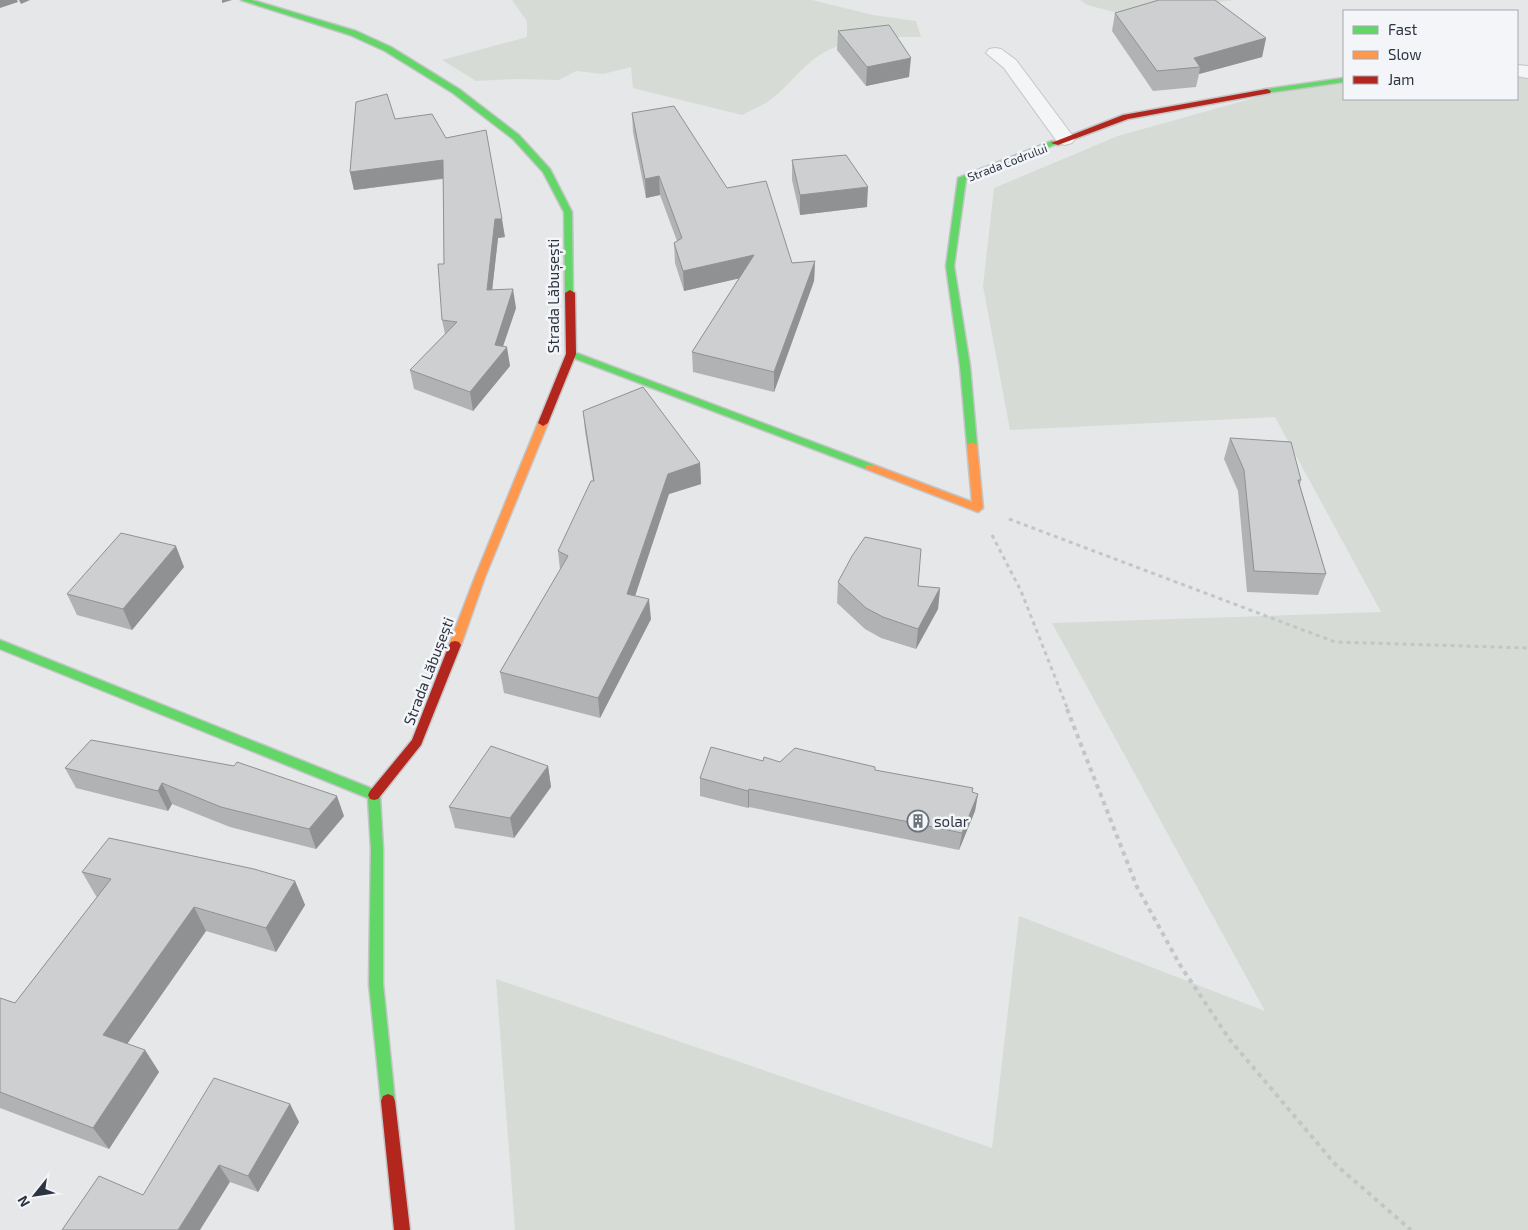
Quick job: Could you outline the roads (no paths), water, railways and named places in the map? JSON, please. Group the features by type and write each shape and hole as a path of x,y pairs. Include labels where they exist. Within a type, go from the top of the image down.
{"street":[{"name":"Strada Lăbușești","path":"245,0 353,33 388,49 456,91 516,136 547,171 568,212 571,354 480,577 447,668 417,742 374,795"},
{"path":"995,52 1010,64 1065,139"},
{"name":"Strada Codrului","path":"571,354 978,508 965,366 950,266 962,178 1126,117 1295,86 1343,80"},
{"path":"0,644 374,795 377,849 376,984 402,1230"}],"place":[{"name":"solar","path":"918,821"}]}
